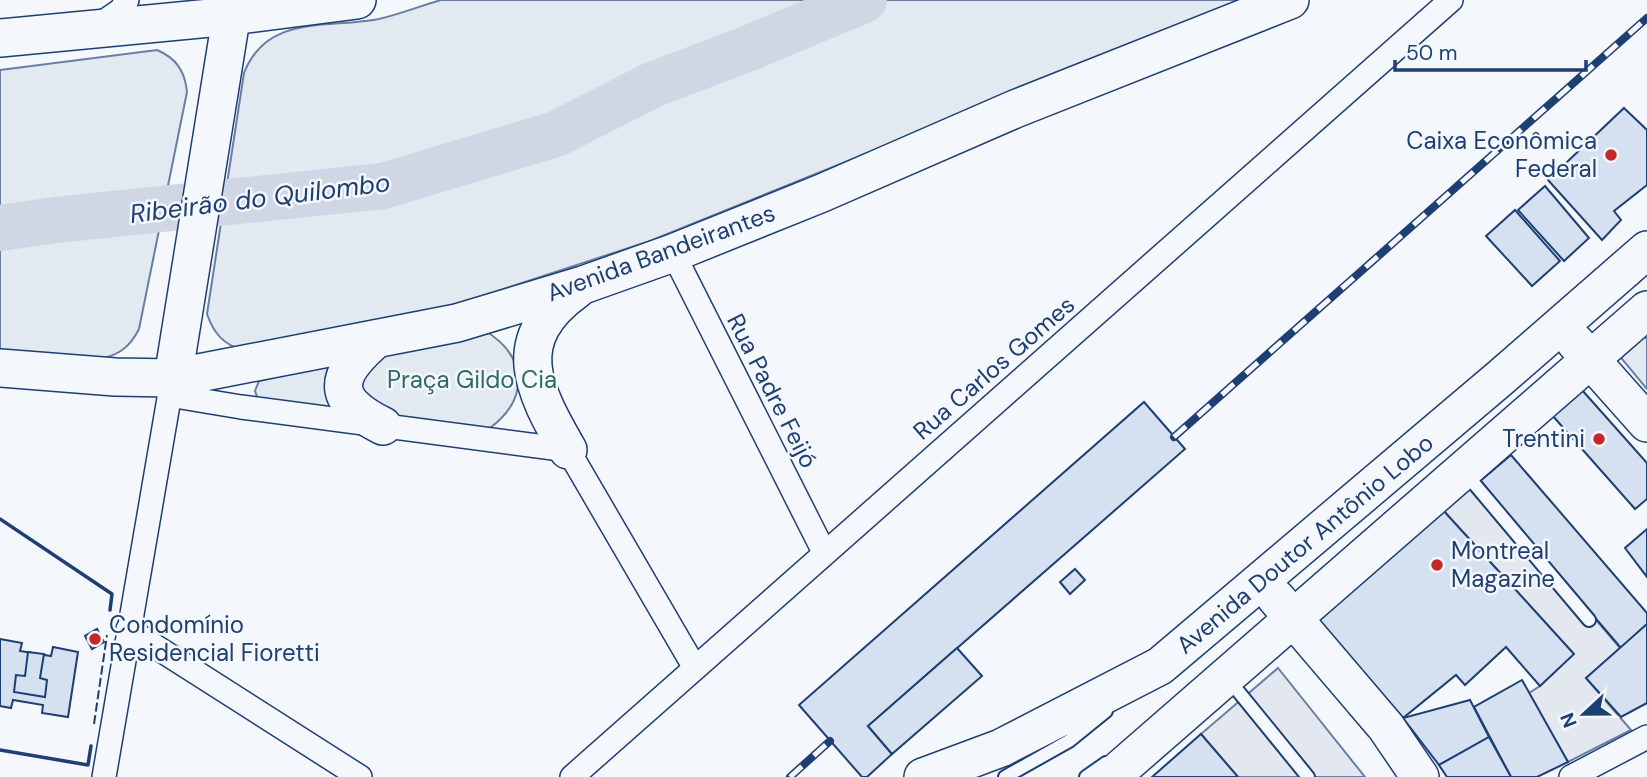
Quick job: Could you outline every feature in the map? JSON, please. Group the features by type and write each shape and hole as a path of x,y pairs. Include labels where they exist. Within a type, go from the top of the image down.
{"main road":[{"path":"0,38 92,29 233,8 357,0"},
{"name":"Avenida Bandeirantes","path":"0,368 115,377 171,386 457,323 583,285 673,253 1015,109 1290,0"},
{"path":"171,386 233,8"},
{"name":"Avenida Doutor Antônio Lobo","path":"923,777 1001,748 1160,666 1647,250"},
{"path":"1612,279 1645,311"},
{"path":"568,450 542,404 535,383 532,360 536,340 548,316 566,297 583,285"},
{"name":"Avenida Doutor Antônio Lobo","path":"1111,777 1645,311"},
{"path":"1560,326 1647,423"},
{"path":"376,339 348,367 344,388 354,408 383,426"},
{"path":"1261,581 1386,727 1420,777"}],"street":[{"path":"92,29 110,19 128,0"},
{"name":"Rua Carlos Gomes","path":"572,777 1451,0"},
{"name":"Rua Padre Feijó","path":"673,253 824,552"},
{"path":"104,777 171,386 241,407 568,450 695,668"},
{"path":"128,629 360,777"},
{"path":"1570,777 1647,737"}],"lane":[{"path":"1464,471 1589,620"},
{"path":"1005,777 1069,741 1160,666"},
{"path":"1086,777 1231,673 1308,777"}],"green space":[{"path":"441,0 1268,0 1038,84 650,241 427,314 244,351 230,345 216,333 207,314 244,73 254,54 267,41 283,33 319,25 379,19"},
{"path":"157,50 178,66 187,92 139,329 126,347 116,354 95,360 0,360 0,70"},
{"name":"Praça Gildo Cia","path":"484,330 509,352 518,377 512,404 490,428 258,399 255,391 259,381"},
{"path":"1643,335 1647,339 1647,389 1617,353"}],"shaded area":[{"path":"1479,482 1620,648 1586,678 1631,730 1568,762 1529,693 1540,686 1573,653 1442,509"},
{"path":"1278,668 1365,777 1238,777 1201,734"}],"building":[{"name":"Caixa Econômica Federal","path":"1624,108 1647,130 1647,185 1614,211 1621,220 1602,240 1548,180"},
{"path":"1545,186 1589,238 1564,261 1518,210"},
{"path":"1515,210 1560,261 1532,286 1486,236"},
{"name":"Trentini","path":"1582,390 1647,463 1647,499 1635,509 1552,415"},
{"path":"1144,402 1185,449 868,726 892,754 867,777 862,777 799,705"},
{"path":"1511,455 1647,613 1647,624 1621,648 1479,482"},
{"name":"Montreal Magazine","path":"1442,509 1574,654 1540,686 1506,647 1465,685 1456,675 1403,718 1319,620"},
{"path":"1647,529 1647,577 1625,548"},
{"path":"1075,569 1085,580 1070,594 1060,582"},
{"path":"1647,624 1647,703 1621,717 1586,678"},
{"name":"Condomínio Residencial Fioretti","path":"97,629 104,642 92,649 85,636"},
{"path":"0,639 22,643 20,651 51,656 53,647 78,652 68,717 42,713 43,705 13,700 11,708 0,706"},
{"path":"957,648 982,676 892,754 868,726"},
{"path":"28,652 44,654 40,678 47,680 45,697 14,692 16,675 25,676"},
{"path":"1522,680 1568,762 1537,777 1511,777 1474,707"},
{"path":"1470,700 1489,737 1439,765 1403,718"},
{"path":"1201,734 1238,777 1152,777"},
{"path":"1489,737 1511,777 1447,777 1439,765"}],"waterway":[{"name":"Ribeirão do Quilombo","path":"0,228 383,186 556,134 652,85 864,0"}],"railway":[{"path":"1174,437 1647,18"},
{"path":"790,777 830,741"}],"fence":[{"path":"94,724 107,635"}],"wall":[{"path":"0,519 112,594 110,610"},
{"path":"0,750 88,765 91,746"}],"place":[{"name":"Caixa Econômica Federal","path":"1611,155"},
{"name":"Trentini","path":"1599,439"},
{"name":"Montreal Magazine","path":"1437,565"},
{"name":"Condomínio Residencial Fioretti","path":"95,639"}]}
